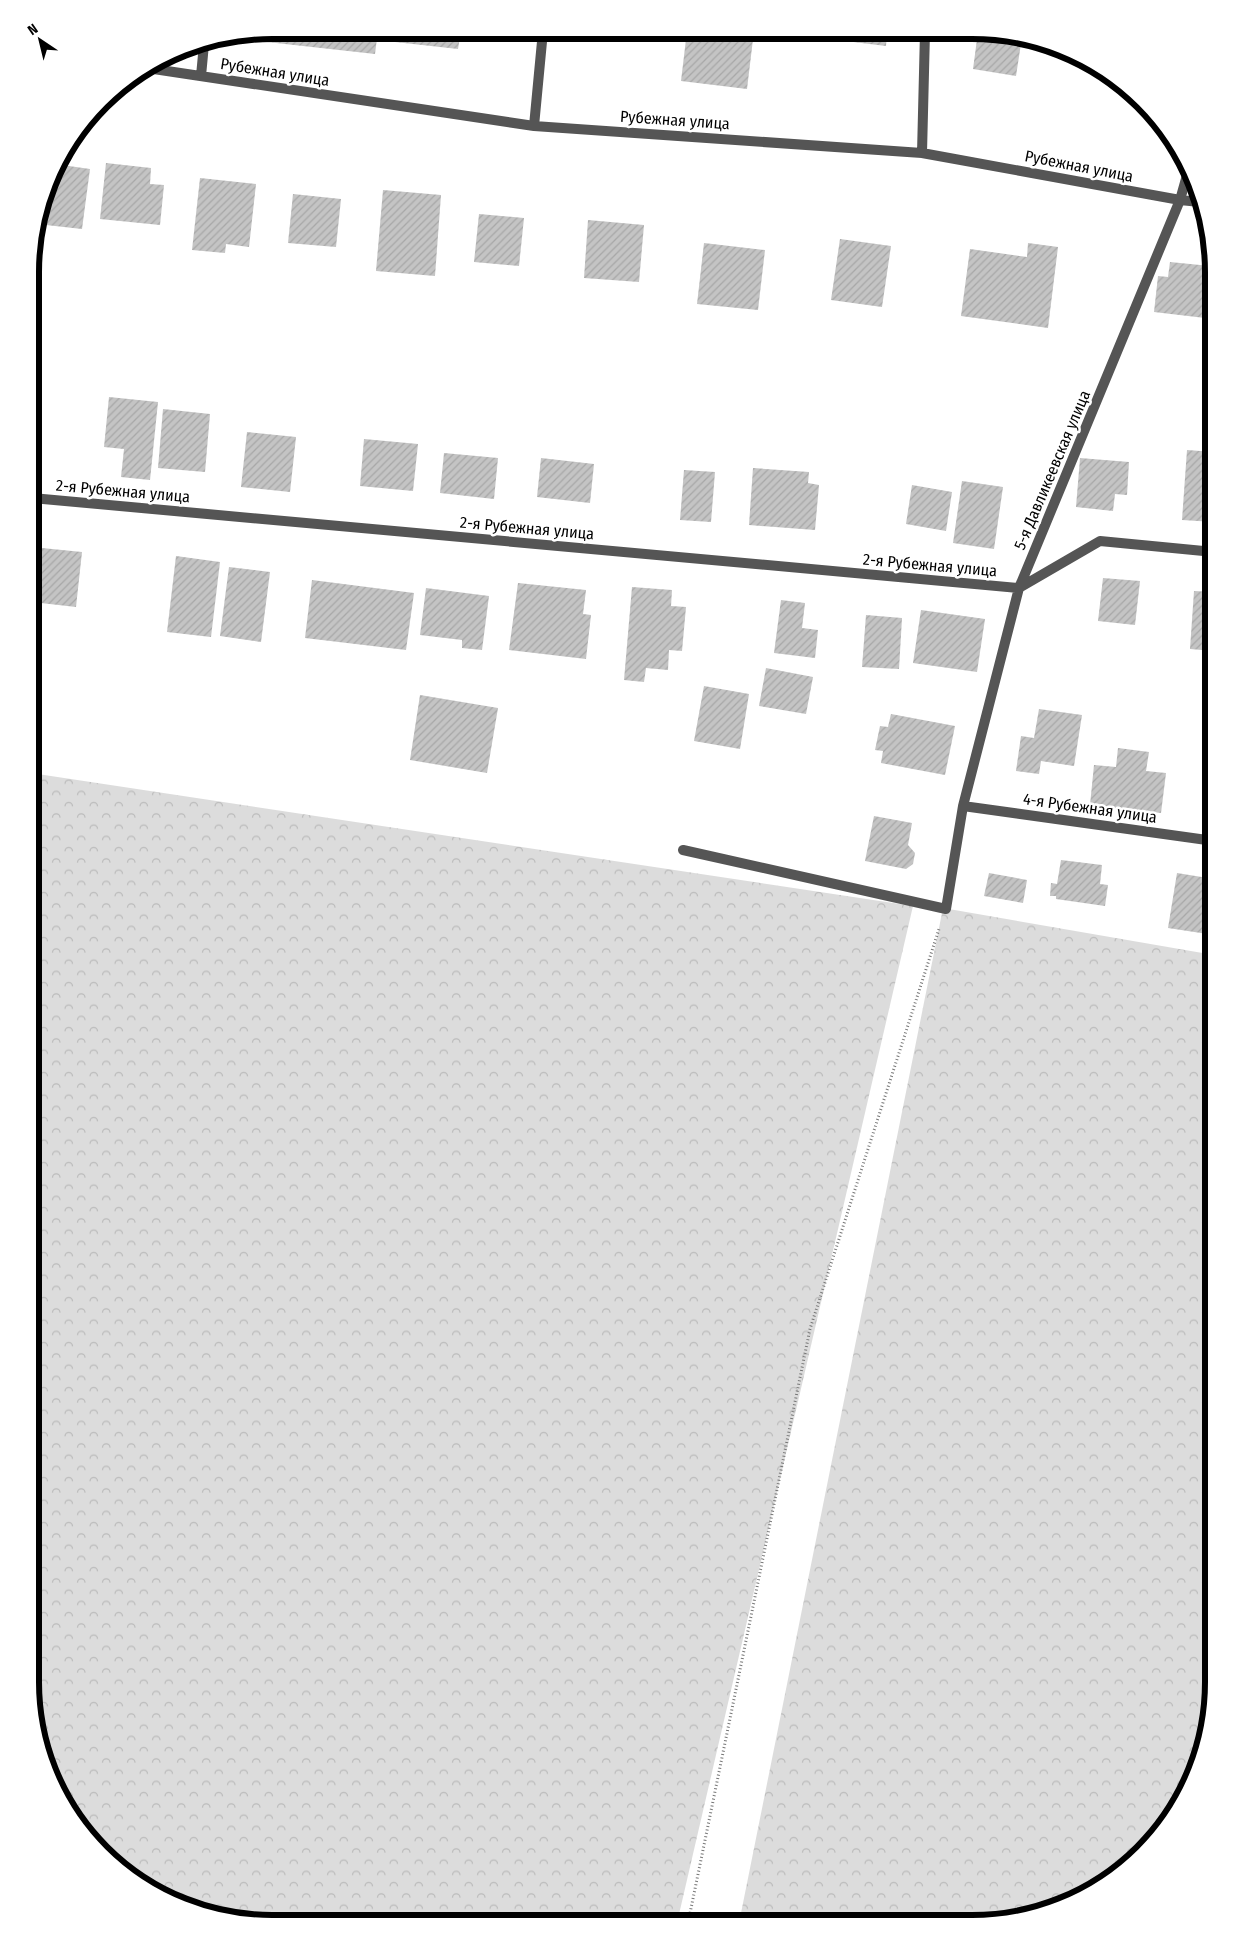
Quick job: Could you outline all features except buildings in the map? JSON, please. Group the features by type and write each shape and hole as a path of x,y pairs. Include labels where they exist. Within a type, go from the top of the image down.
{"street":[{"path":"534,126 542,39"},
{"path":"922,152 926,39"},
{"path":"201,76 204,49"},
{"name":"Рубежная улица","path":"156,69 534,126 922,152 1194,201"},
{"name":"5-я Давликеевская улица","path":"946,908 962,806 1019,588 1180,200 1186,180"},
{"name":"2-я Рубежная улица","path":"39,499 1019,588"},
{"path":"1019,588 1100,541 1205,551"},
{"name":"4-я Рубежная улица","path":"962,806 1205,839"},
{"path":"683,850 946,908"}],"path":[{"path":"690,1915 810,1329 946,908"}],"green space":[{"path":"39,774 913,906 679,1915 257,1915 227,1911 197,1903 155,1884 130,1867 97,1836 70,1799 51,1757 43,1727 39,1697"},
{"path":"943,908 1205,953 1205,1697 1201,1727 1193,1757 1181,1785 1157,1824 1126,1857 1089,1884 1047,1903 1017,1911 987,1915 741,1915"}]}
